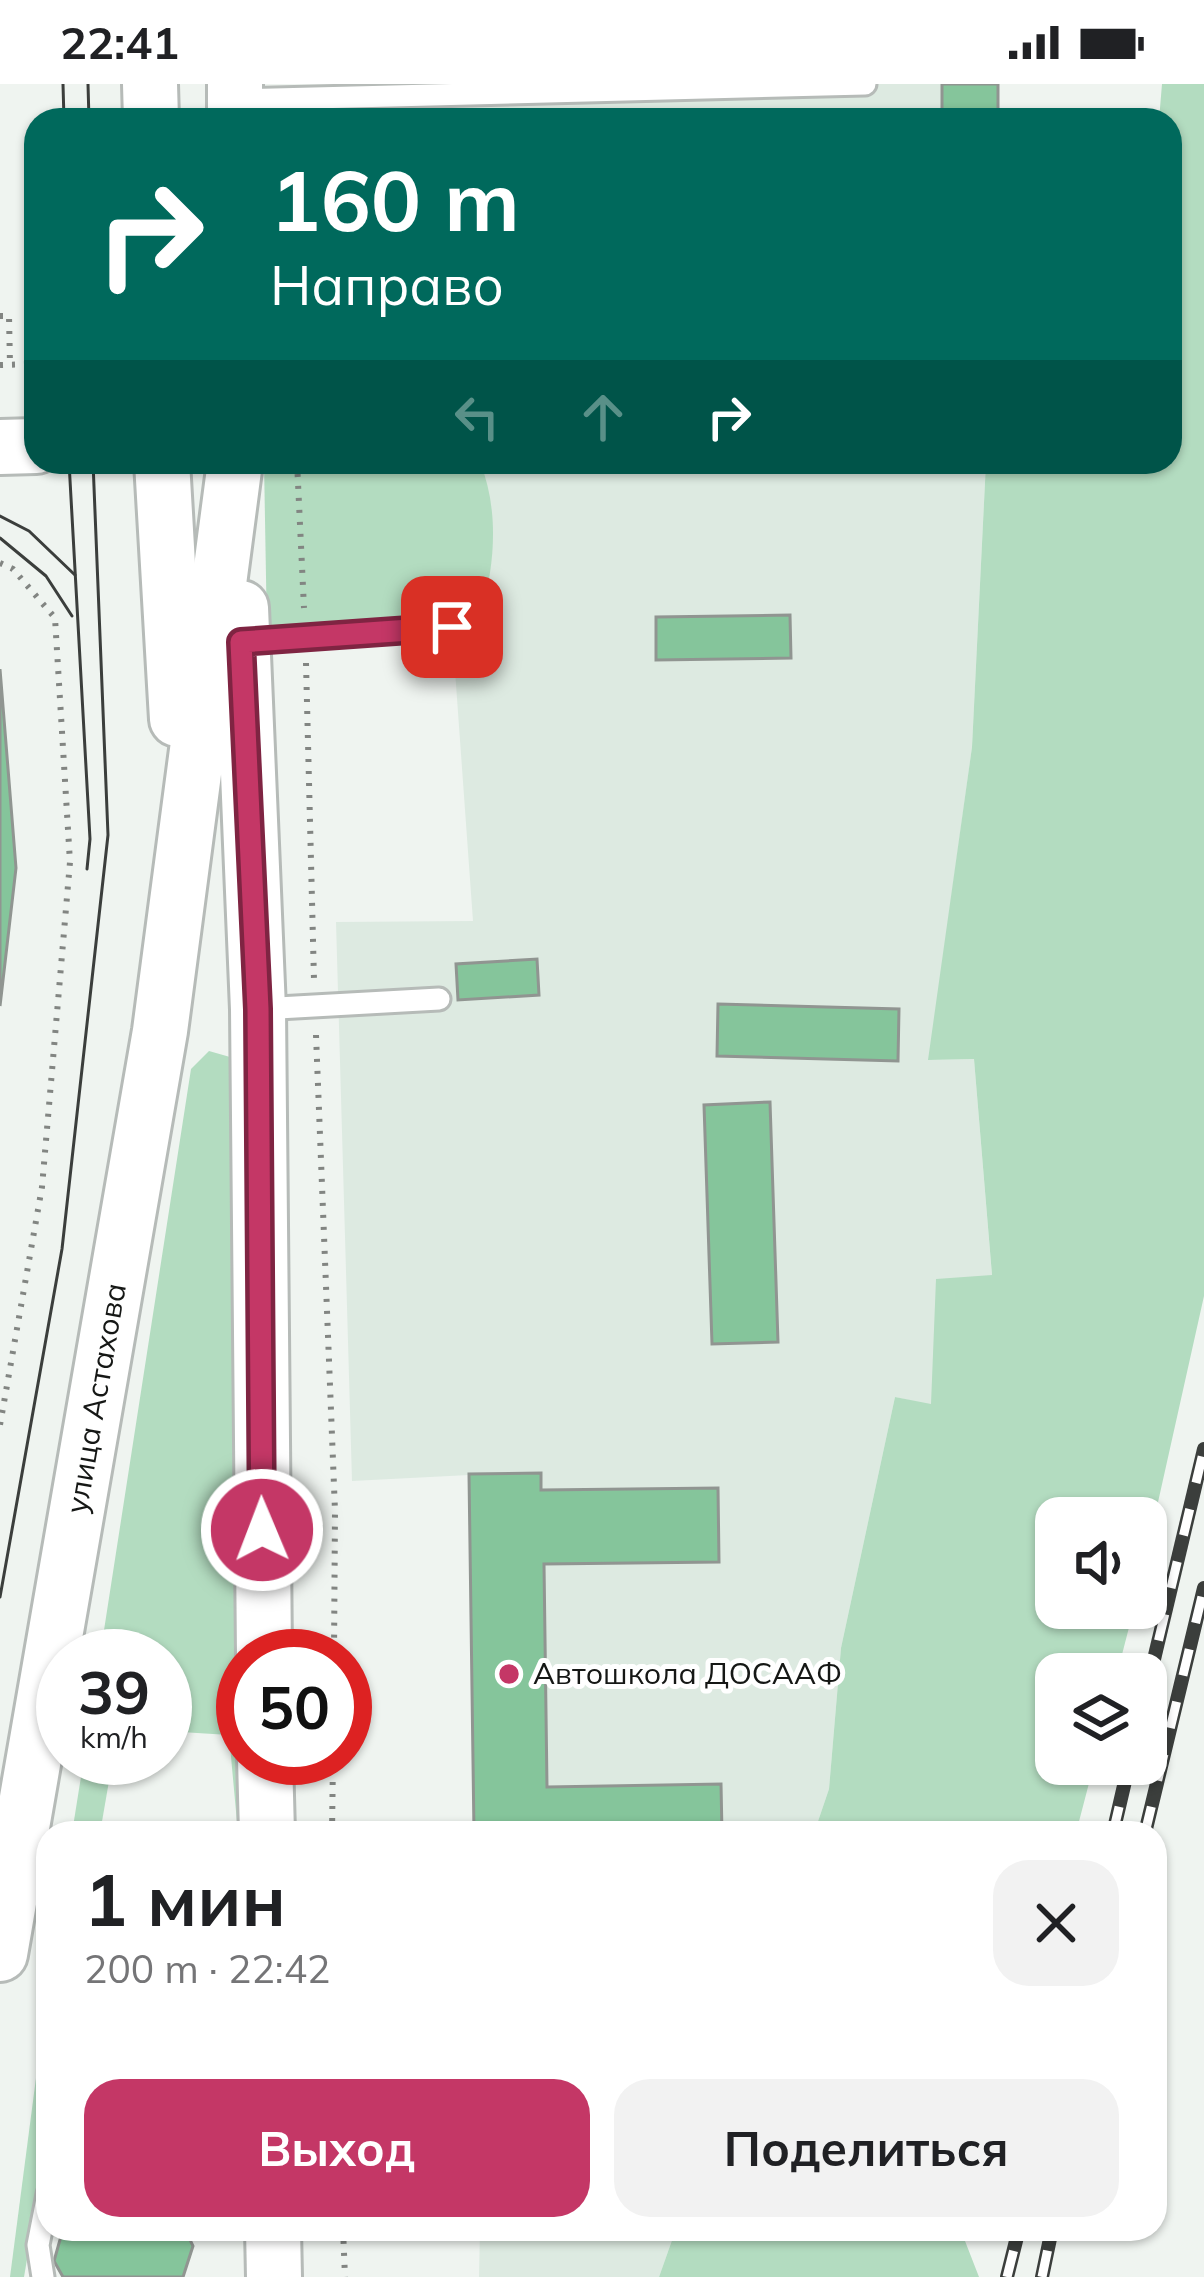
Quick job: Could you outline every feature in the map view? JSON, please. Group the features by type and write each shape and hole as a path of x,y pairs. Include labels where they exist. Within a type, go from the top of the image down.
{"main road":[{"name":"улица Астахова","path":"163,474 184,841"},
{"name":"улица Астахова","path":"0,1954 160,1031 236,474"},
{"name":"улица Астахова","path":"238,474 258,1009 264,1629"},
{"path":"266,1785 267,1821"},
{"path":"273,2241 274,2277"}],"lane":[{"path":"235,102 394,91 865,84"},
{"path":"241,642 452,627"},
{"path":"258,1009 439,999"},
{"path":"39,2241 43,2277"}],"path":[{"path":"0,316 9,316 10,365"},
{"path":"0,365 24,364"},
{"path":"298,474 335,1511 334,1629"},
{"path":"0,563 14,569 55,619 70,862 42,1187 0,1425"},
{"path":"332,1821 333,1785"},
{"path":"343,2241 344,2277"}],"shaded area":[{"path":"417,84 998,84 998,108 417,108"},
{"path":"441,474 985,474 972,747 929,1060 974,1059 992,1276 931,1405 895,1397 841,1648 829,1789 818,1821 474,1821 469,1475 352,1481 336,922 473,921"},
{"path":"480,2241 672,2241 659,2277 479,2277"}],"green space":[{"path":"1162,84 1204,84 1204,1296 1159,1497 1035,1497 1035,1629 1129,1629 1122,1653 1035,1653 1035,1785 1089,1785 1079,1821 818,1821 829,1789 841,1648 895,1397 931,1404 936,1279 992,1275 974,1059 928,1060 972,747 985,474 1182,474 1182,108 1160,108"},
{"path":"264,474 484,474 493,536 482,611 388,627 267,634"},
{"path":"209,1051 230,1057 235,1074 245,1629 216,1629 216,1734 192,1733 192,1629 104,1629 191,1069"},
{"path":"80,1785 108,1785 102,1821 74,1821"},
{"path":"234,1785 247,1785 248,1821 237,1821"},
{"path":"36,2078 36,2207 24,2277 10,2277"},
{"path":"672,2241 965,2241 979,2277 659,2277"}],"building":[{"path":"942,84 998,84 998,108 942,108"},
{"path":"790,615 791,658 656,660 656,617"},
{"path":"0,669 16,868 0,1006"},
{"path":"537,959 539,995 458,1000 456,964"},
{"path":"718,1004 899,1009 898,1061 717,1056"},
{"path":"770,1102 778,1342 712,1344 704,1105"},
{"name":"Автошкола ДОСААФ","path":"541,1473 541,1490 718,1488 719,1562 544,1564 547,1787 721,1784 722,1821 474,1821 469,1474"},
{"path":"60,2241 191,2241 193,2246 183,2277 63,2277 54,2261"}],"tram line":[{"path":"63,84 64,108"},
{"path":"88,84 89,108"},
{"path":"70,474 90,839 87,869"},
{"path":"0,1597 62,1249 108,835 93,474"},
{"path":"0,516 29,531 75,575"},
{"path":"0,538 46,576 72,616"}],"railway":[{"path":"1156,1653 1204,1449"},
{"path":"1148,1821 1204,1588"},
{"path":"1116,1821 1124,1785"},
{"path":"1007,2277 1016,2241"},
{"path":"1042,2277 1050,2241"}],"place":[{"name":"Автошкола ДОСААФ","path":"509,1674"}],"route":[{"path":"262,1530 258,1009 241,642 452,627"}]}
